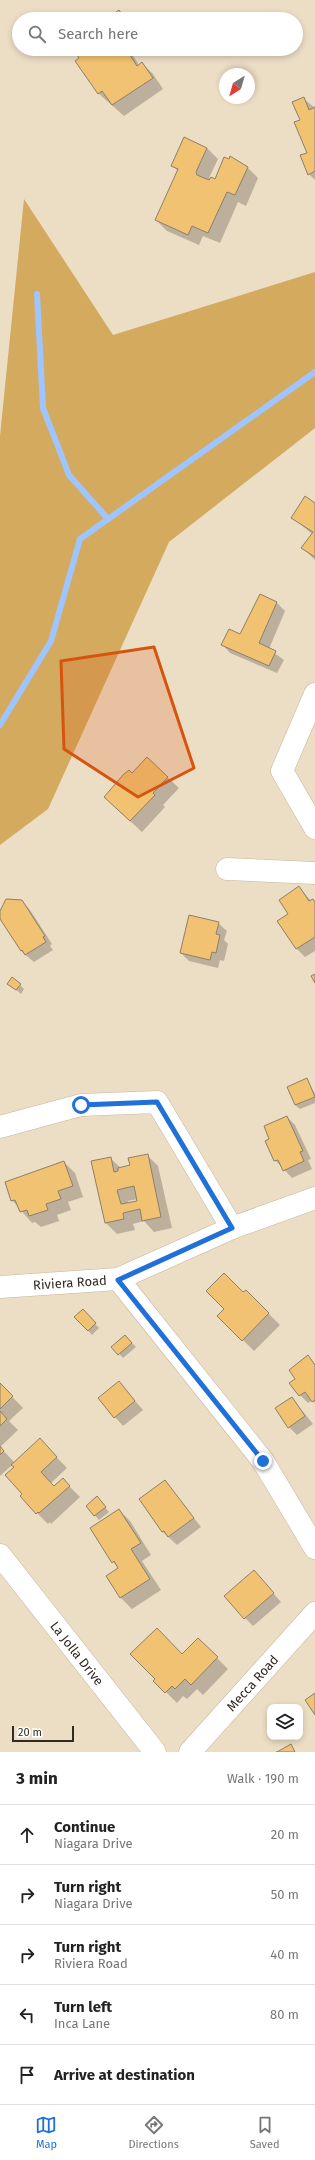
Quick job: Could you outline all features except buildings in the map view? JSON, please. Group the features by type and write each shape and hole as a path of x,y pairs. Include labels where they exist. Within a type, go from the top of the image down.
{"street":[{"path":"315,694 282,772 315,828"},
{"path":"227,869 315,873"},
{"path":"0,1127 81,1105 157,1102 232,1228"},
{"name":"Riviera Road","path":"0,1287 118,1280 232,1228 315,1198"},
{"path":"118,1280 263,1461 315,1548"},
{"name":"La Jolla Drive","path":"0,1555 155,1752"},
{"name":"Mecca Road","path":"190,1752 315,1613"}],"highlighted area":[{"path":"154,647 194,768 138,797 64,749 61,661"}],"shaded area":[{"path":"24,199 113,335 315,272 315,428 169,542 48,809 0,845 0,436"}],"waterway":[{"path":"37,294 43,408 69,475 108,519"},
{"path":"0,725 51,641 80,539 315,372"}],"route":[{"path":"81,1105 157,1102 232,1228 118,1280 263,1461"}]}
